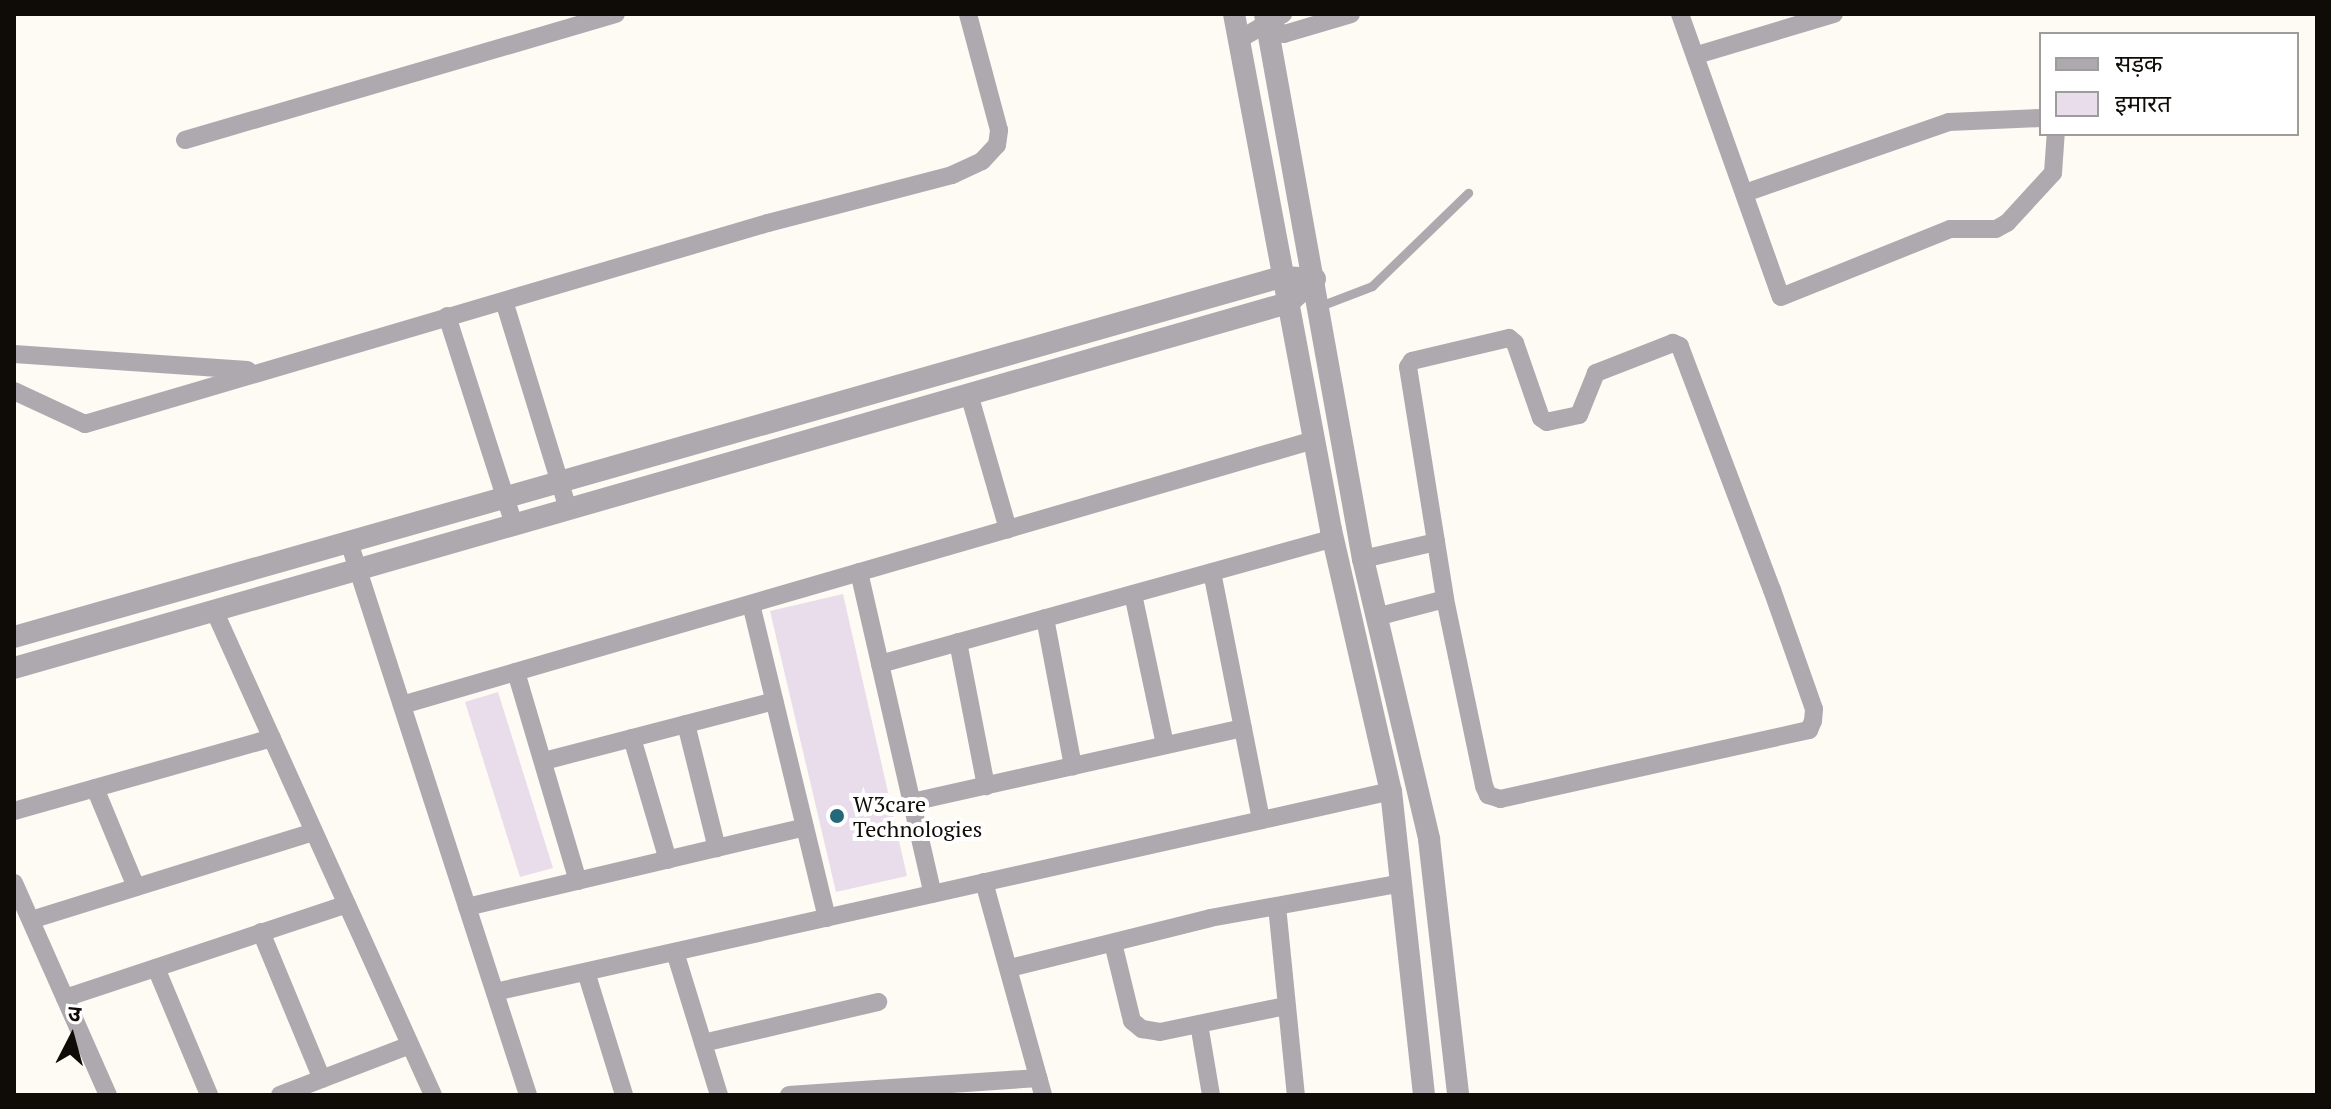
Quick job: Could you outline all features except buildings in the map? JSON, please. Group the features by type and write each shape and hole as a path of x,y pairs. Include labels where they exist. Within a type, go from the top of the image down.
{"street":[{"path":"185,140 594,17 616,14"},
{"path":"14,391 85,424 768,223 952,175 982,161 997,145 999,130 968,14"},
{"path":"1234,14 1281,277 1333,538 1391,791 1424,1095"},
{"path":"1272,19 1284,34 1351,14"},
{"path":"1680,14 1781,297 1950,229 1996,229 2007,223 2053,173 2056,136"},
{"path":"1697,55 1834,14"},
{"path":"1240,39 1272,19"},
{"path":"1272,19 1363,559 1429,839 1458,1095"},
{"path":"1745,193 1949,122 2039,118"},
{"path":"14,637 1281,277 1315,279"},
{"path":"14,668 1288,303 1315,279"},
{"path":"504,301 568,509"},
{"path":"447,316 514,525"},
{"path":"1509,338 1515,343 1541,418 1547,422 1579,415 1596,373 1666,343 1680,346 1814,709 1809,730 1500,799 1488,795 1445,599 1436,542 1408,367 1412,361 1509,338"},
{"path":"14,354 263,370"},
{"path":"969,394 1008,529"},
{"path":"402,705 1314,440"},
{"path":"880,664 1333,538"},
{"path":"349,542 528,1095"},
{"path":"1363,559 1436,542"},
{"path":"859,572 933,894"},
{"path":"1212,572 1261,820"},
{"path":"1133,594 1165,745"},
{"path":"1376,617 1445,599"},
{"path":"751,604 827,918"},
{"path":"214,610 433,1095"},
{"path":"1045,618 1073,766"},
{"path":"958,642 986,786"},
{"path":"516,672 578,881"},
{"path":"544,761 774,701"},
{"path":"686,724 717,848"},
{"path":"912,802 1243,728"},
{"path":"14,811 272,738"},
{"path":"632,738 668,860"},
{"path":"95,788 136,887"},
{"path":"495,992 1391,791"},
{"path":"467,907 805,827"},
{"path":"31,920 314,832"},
{"path":"789,1095 1041,1086 984,882"},
{"path":"14,883 108,1095"},
{"path":"1010,968 1277,906 1402,883"},
{"path":"65,998 347,904"},
{"path":"1277,906 1296,1095"},
{"path":"261,932 322,1079"},
{"path":"1113,943 1132,1021 1160,1032 1286,1006"},
{"path":"675,952 719,1095"},
{"path":"156,968 209,1095"},
{"path":"586,972 624,1095"},
{"path":"703,1043 878,1002"},
{"path":"1199,1024 1211,1095"},
{"path":"280,1095 410,1045"}],"lane":[{"path":"1320,306 1372,286 1468,193"}],"place":[{"name":"W3care Technologies","path":"837,816"}]}
